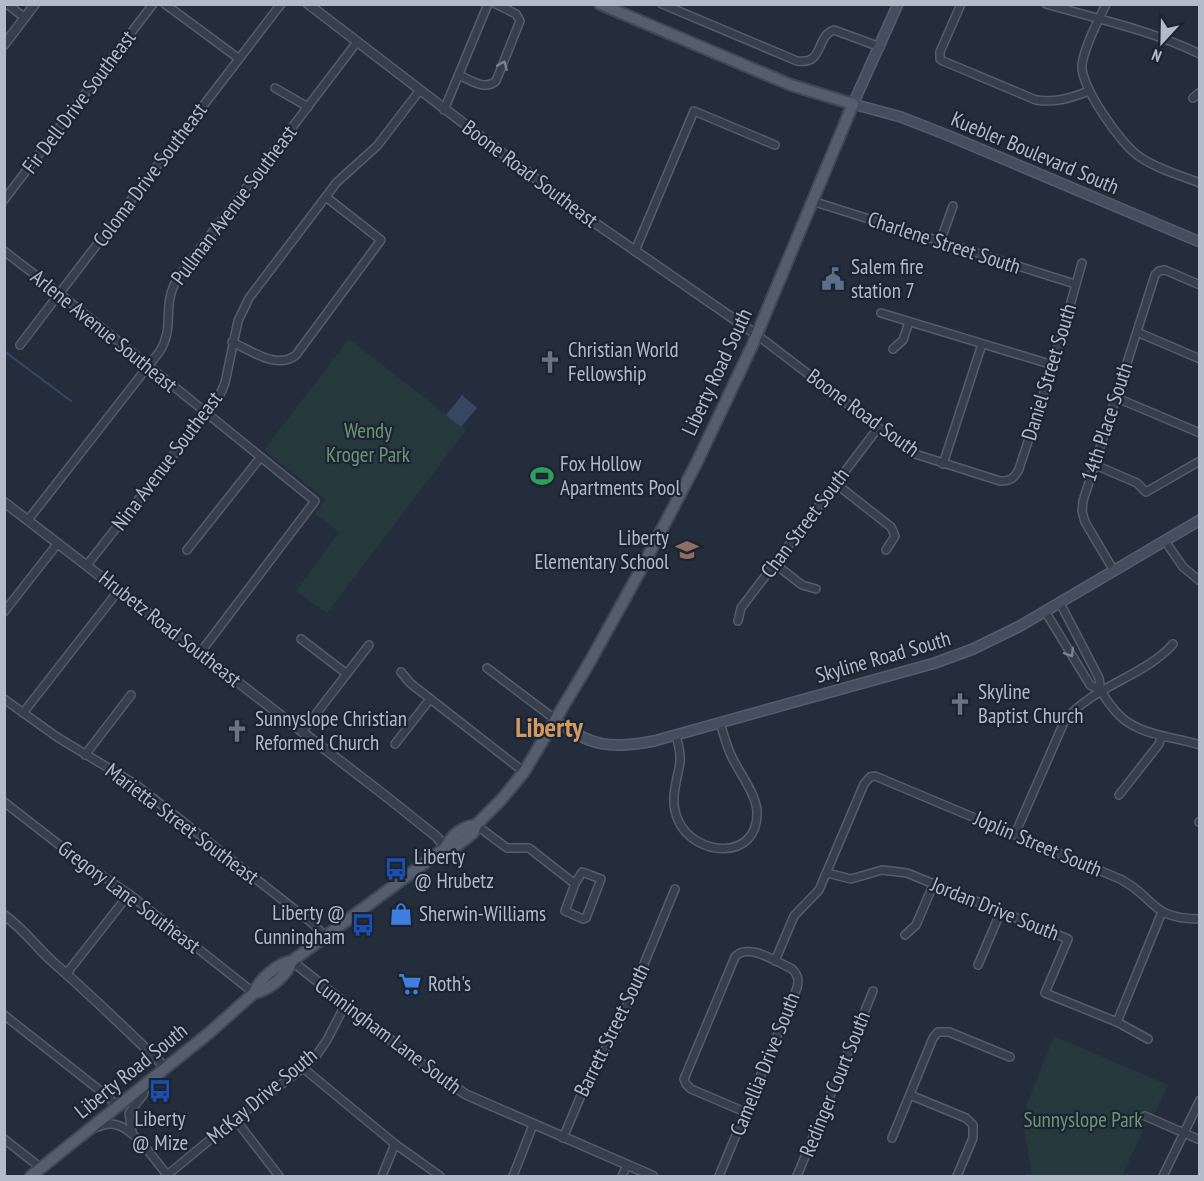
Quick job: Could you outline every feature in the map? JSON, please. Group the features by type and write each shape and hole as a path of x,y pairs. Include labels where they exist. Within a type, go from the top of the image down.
{"main road":[{"path":"600,4 791,85 853,104"},
{"name":"Liberty Road South","path":"31,1176 166,1068 254,993 257,985 283,962 292,960 445,848 449,839 467,825 476,825 524,772 556,720 656,541 709,437 757,335 853,104 898,4"},
{"name":"Kuebler Boulevard South","path":"853,104 893,115 947,135 1200,242"},
{"name":"Skyline Road South","path":"556,720 586,740 608,746 630,746 952,657 990,642 1200,520"}],"street":[{"path":"7,4 25,18"},
{"path":"4,45 35,4"},
{"name":"Fir Dell Drive Southeast","path":"4,200 153,4"},
{"path":"165,4 238,58"},
{"name":"Coloma Drive Southeast","path":"20,345 280,4"},
{"name":"Boone Road Southeast","path":"308,4 582,214 757,335"},
{"path":"444,110 488,4"},
{"path":"459,75 484,86 490,86 496,81 520,25 516,14 496,4"},
{"path":"662,4 797,61 804,62 815,57 827,33 834,30 880,47"},
{"path":"960,4 939,58 1036,100 1069,99 1089,91"},
{"path":"1046,4 1148,33 1200,54"},
{"path":"1106,4 1082,65 1083,76 1089,91 1130,150 1142,159 1200,183"},
{"name":"Pullman Avenue Southeast","path":"28,520 165,344 168,299 173,284 357,42"},
{"path":"275,88 308,107"},
{"name":"Nina Avenue Southeast","path":"87,565 219,397 225,383 238,321 249,298 337,182 377,146 420,90"},
{"path":"1193,99 1200,92"},
{"path":"635,251 694,111 775,145"},
{"path":"232,342 275,361 291,360 381,240 326,197"},
{"name":"Charlene Street South","path":"812,201 1075,284"},
{"path":"940,242 953,206"},
{"name":"Arlene Avenue Southeast","path":"4,251 315,501 200,653"},
{"name":"Daniel Street South","path":"1012,480 1019,469 1053,365 1082,262"},
{"name":"14th Place South","path":"1114,571 1085,522 1082,511 1084,493 1117,398 1155,275 1165,270 1200,285"},
{"path":"881,313 1053,365"},
{"path":"893,349 903,340 909,322"},
{"path":"1137,332 1200,359"},
{"name":"Boone Road South","path":"757,335 912,453 1000,481 1012,480"},
{"path":"943,464 982,344"},
{"path":"1117,398 1200,433"},
{"name":"Chan Street South","path":"738,621 741,608 878,428"},
{"path":"187,550 260,458"},
{"path":"1093,464 1137,483 1146,492 1200,461"},
{"path":"836,483 891,527 895,536 886,550"},
{"name":"Hrubetz Road Southeast","path":"4,502 437,837 445,848"},
{"path":"1165,541 1183,567 1200,581"},
{"path":"4,612 58,543"},
{"path":"775,564 802,585 816,589"},
{"path":"23,713 119,590"},
{"path":"1060,603 1099,678 1100,690"},
{"path":"1045,611 1090,685 1100,690 1126,723 1134,728 1200,745"},
{"path":"301,639 347,674"},
{"path":"1015,834 1065,720 1076,708 1100,690 1164,654 1173,644"},
{"path":"302,732 369,645"},
{"path":"488,668 556,720"},
{"path":"401,672 410,683 524,772"},
{"path":"86,755 131,695"},
{"name":"Marietta Street Southeast","path":"4,699 86,755 135,784 312,922 324,935"},
{"path":"395,744 430,699"},
{"path":"676,735 680,761 673,789 673,805 678,822 694,839 707,846 730,849 738,847 751,835 757,809 730,753 720,722"},
{"path":"1119,795 1159,744 1161,736"},
{"name":"Joplin Street South","path":"827,873 864,784 870,777 881,778 1127,882 1155,909 1182,919 1200,919"},
{"name":"Gregory Lane Southeast","path":"4,802 71,854 129,894 254,993"},
{"path":"476,825 507,848 529,848 575,884"},
{"name":"Jordan Drive South","path":"827,873 850,879 873,872 891,870 907,873 1068,939 1045,993 1118,1022 1148,1039"},
{"path":"582,872 601,879 586,918 583,919 565,911 575,884 582,872"},
{"path":"745,1112 691,1089 684,1079 735,957 739,952 750,951 775,961 794,916 814,896 827,873"},
{"path":"905,934 916,924 934,883"},
{"name":"Barrett Street South","path":"563,1138 587,1081 618,1027 675,889"},
{"path":"67,973 129,894"},
{"path":"978,965 1001,911"},
{"path":"1118,1022 1162,912"},
{"path":"4,915 21,927 54,963 166,1068"},
{"name":"Cunningham Lane South","path":"292,960 345,1005 459,1091 653,1176"},
{"name":"Camellia Drive South","path":"719,1176 797,988 796,973 775,961"},
{"name":"Redinger Court South","path":"797,1176 873,991"},
{"name":"McKay Drive South","path":"167,1176 316,1056 345,1005"},
{"path":"4,1015 107,1095 118,1107"},
{"path":"892,1138 933,1038 938,1032 949,1032 1010,1057"},
{"path":"303,1068 395,1144 440,1176"},
{"path":"132,1132 129,1113 143,1095 147,1083"},
{"path":"910,1095 966,1118 973,1125 973,1138 960,1176"},
{"path":"1163,1176 1200,1100"},
{"path":"1145,1116 1200,1140"},
{"path":"235,1119 279,1176"},
{"path":"92,1129 111,1124 132,1132 167,1176"},
{"path":"513,1176 533,1125"},
{"path":"4,1139 41,1168"},
{"path":"382,1176 395,1144"},
{"path":"622,1176 627,1165"}],"green space":[{"name":"Wendy Kroger Park","path":"349,339 466,430 327,613 296,591 339,532 315,514 325,499 264,450"},
{"name":"Sunnyslope Park","path":"1054,1036 1168,1085 1154,1114 1144,1111 1139,1121 1146,1125 1122,1176 1032,1176 1024,1129 1027,1104"}],"water":[{"path":"462,395 477,408 461,427 446,415"}],"waterway":[{"path":"4,351 71,401"}],"place":[{"name":"Salem fire station 7","path":"833,279"},
{"name":"Christian World Fellowship","path":"550,362"},
{"name":"Fox Hollow Apartments Pool","path":"542,476"},
{"name":"Liberty Elementary School","path":"687,550"},
{"name":"Skyline Baptist Church","path":"960,704"},
{"name":"Sunnyslope Christian Reformed Church","path":"237,731"},
{"name":"Liberty @ Hrubetz","path":"396,869"},
{"name":"Sherwin-Williams","path":"401,914"},
{"name":"Liberty @ Cunningham","path":"363,925"},
{"name":"Roth's","path":"410,984"},
{"name":"Liberty @ Mize","path":"160,1091"}],"district":[{"name":"Liberty","path":"549,728"}]}
